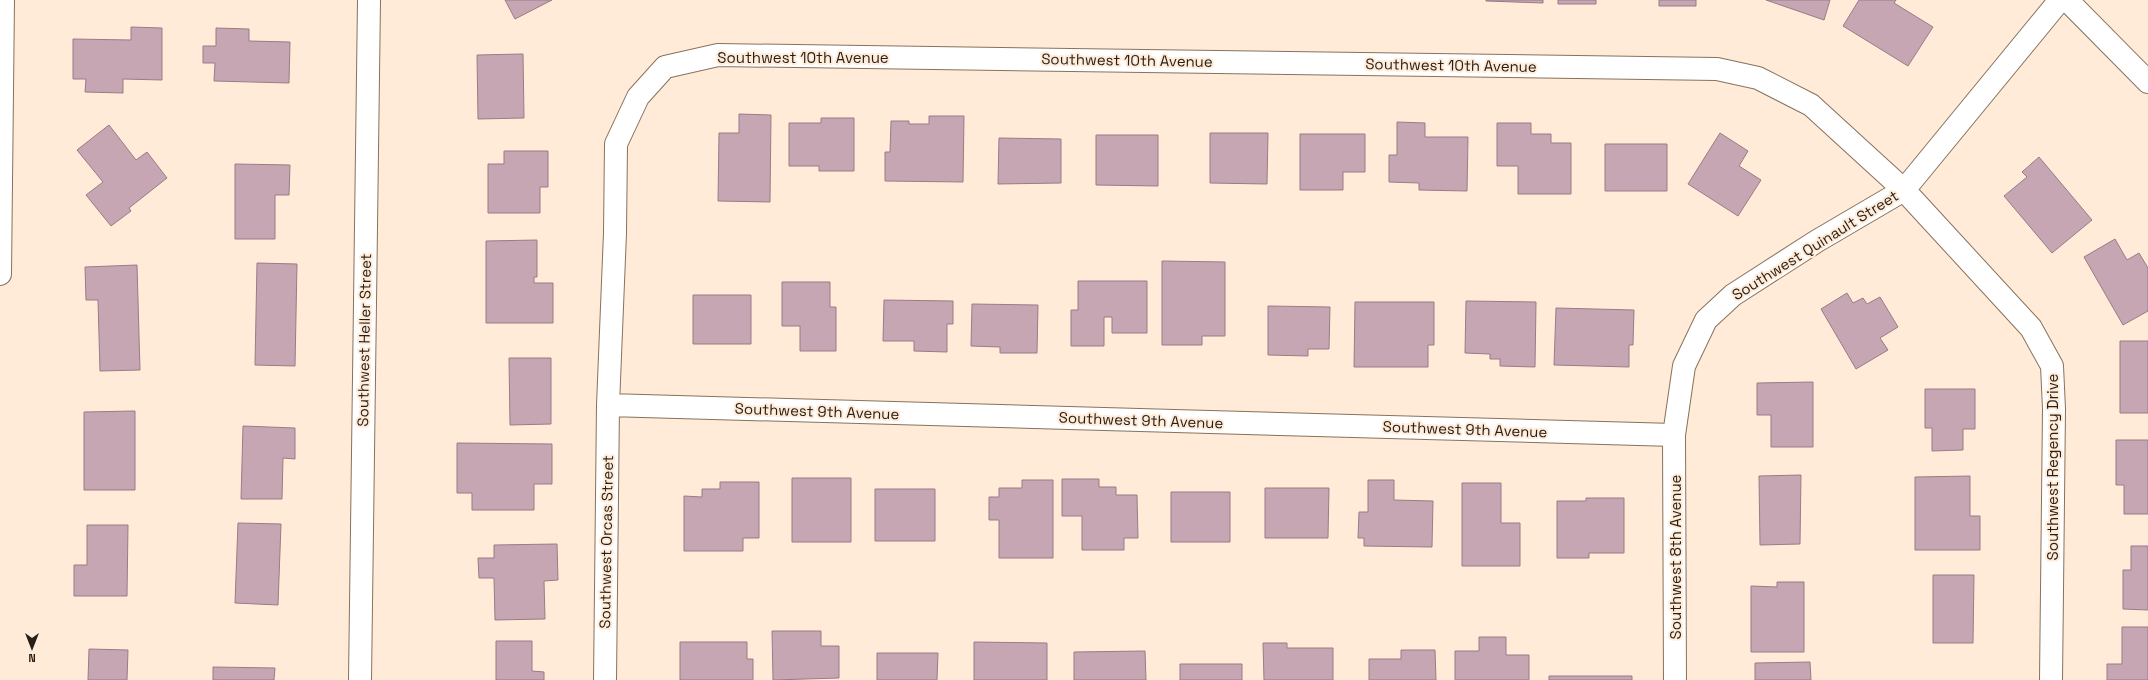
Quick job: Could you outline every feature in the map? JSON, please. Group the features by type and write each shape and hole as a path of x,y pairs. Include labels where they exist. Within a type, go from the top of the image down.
{"street":[{"path":"0,274 3,0"},
{"name":"Southwest Heller Street","path":"360,680 369,0"},
{"name":"Southwest Quinault Street","path":"1674,435 1684,366 1706,320 1733,294 1817,241 1904,190 2060,0"},
{"path":"2067,0 2148,82"},
{"name":"Southwest 10th Avenue","path":"608,405 615,233 616,144 638,97 665,67 718,55 1717,68 1758,78 1811,105 1904,190"},
{"name":"Southwest Regency Drive","path":"1904,190 2031,328 2052,366 2054,409 2051,680"},
{"name":"Southwest 9th Avenue","path":"608,405 1674,435"},
{"name":"Southwest Orcas Street","path":"605,680 608,405"},
{"name":"Southwest 8th Avenue","path":"1674,435 1675,680"}],"building":[{"path":"505,0 552,0 515,19"},
{"path":"1543,0 1543,3 1486,1"},
{"path":"1558,0 1596,0 1596,4 1558,4"},
{"path":"1659,0 1696,0 1696,6 1659,6"},
{"path":"1766,0 1830,0 1824,20"},
{"path":"1859,0 1896,0 1894,3 1933,27 1908,66 1843,26"},
{"path":"131,27 162,28 162,80 123,79 123,93 85,92 86,79 73,79 73,39 131,40"},
{"path":"216,28 249,29 249,41 290,42 289,83 214,81 215,63 203,63 203,46 216,46"},
{"path":"523,54 524,118 478,119 477,55"},
{"path":"739,114 771,115 770,202 718,201 719,133 739,133"},
{"path":"929,116 964,116 963,182 885,181 885,152 890,152 891,121 909,121 909,124 929,124"},
{"path":"821,118 854,118 854,171 819,171 819,166 789,166 789,123 821,123"},
{"path":"1397,122 1425,123 1425,137 1468,137 1467,191 1419,190 1419,183 1389,182 1389,155 1397,155"},
{"path":"1497,123 1531,123 1531,134 1551,134 1551,143 1571,143 1571,194 1518,194 1518,166 1497,166"},
{"path":"109,125 136,160 147,152 167,178 129,208 131,211 111,226 86,195 103,182 77,150"},
{"path":"1210,133 1268,133 1267,184 1210,183"},
{"path":"1720,133 1748,151 1739,166 1761,180 1738,216 1688,184"},
{"path":"1300,134 1365,134 1365,172 1343,172 1343,190 1300,190"},
{"path":"1096,135 1158,135 1158,186 1096,185"},
{"path":"999,138 1061,139 1061,183 998,184"},
{"path":"1605,144 1667,144 1667,191 1605,191"},
{"path":"504,151 548,151 548,187 540,187 540,213 488,213 488,164 504,164"},
{"path":"2039,157 2092,220 2052,253 2004,196 2027,177 2022,172"},
{"path":"235,164 290,165 289,195 275,195 275,239 235,239"},
{"path":"2115,239 2127,260 2139,253 2148,268 2148,311 2123,325 2084,257"},
{"path":"537,240 537,277 534,277 534,283 553,283 553,323 486,323 486,241"},
{"path":"1162,261 1225,262 1225,336 1202,336 1202,345 1162,345"},
{"path":"257,263 297,264 295,366 255,365"},
{"path":"137,265 140,370 100,371 98,300 86,300 85,267"},
{"path":"1078,281 1147,281 1147,333 1112,333 1112,317 1104,317 1104,346 1071,346 1071,310 1078,310"},
{"path":"782,282 830,282 830,307 836,307 836,351 800,351 800,326 782,326"},
{"path":"1847,293 1853,303 1863,298 1867,304 1880,297 1898,327 1880,338 1888,350 1856,369 1821,309"},
{"path":"693,295 751,295 751,344 693,344"},
{"path":"884,300 953,301 953,324 947,324 947,352 914,351 914,341 883,341"},
{"path":"1466,301 1536,302 1535,367 1500,366 1500,359 1490,359 1490,354 1465,353"},
{"path":"1355,302 1434,302 1434,345 1428,345 1428,367 1354,367"},
{"path":"972,304 1038,305 1037,353 1000,353 1000,347 971,346"},
{"path":"1268,306 1330,307 1329,349 1308,349 1308,356 1268,355"},
{"path":"1556,308 1634,310 1633,345 1629,345 1629,367 1554,365"},
{"path":"2120,341 2148,341 2148,413 2120,413"},
{"path":"509,358 551,358 551,424 510,425"},
{"path":"1813,382 1813,447 1771,447 1771,415 1757,415 1757,383"},
{"path":"1925,389 1975,389 1975,429 1963,429 1963,450 1932,451 1932,428 1925,428"},
{"path":"135,411 135,490 84,490 84,412"},
{"path":"243,426 295,428 295,459 283,458 282,499 241,499"},
{"path":"2116,440 2148,440 2148,514 2124,514 2124,485 2116,485"},
{"path":"457,443 552,444 552,484 534,484 534,510 472,510 472,493 457,493"},
{"path":"1801,475 1800,544 1760,545 1759,476"},
{"path":"1970,476 1970,516 1980,516 1980,550 1915,550 1915,477"},
{"path":"792,478 851,478 851,542 792,542"},
{"path":"1062,479 1099,479 1099,487 1116,487 1116,495 1137,495 1138,538 1124,538 1124,550 1082,550 1082,516 1062,516"},
{"path":"1022,480 1053,480 1053,558 999,558 999,520 989,520 989,497 999,497 999,488 1022,488"},
{"path":"1368,480 1394,480 1394,500 1433,501 1432,547 1364,546 1364,538 1358,538 1359,512 1368,512"},
{"path":"720,482 759,482 759,538 743,538 743,551 684,551 684,496 702,497 702,489 720,489"},
{"path":"1462,483 1501,483 1501,523 1520,523 1520,566 1462,566"},
{"path":"1265,488 1329,488 1328,538 1265,538"},
{"path":"875,489 935,489 935,541 875,541"},
{"path":"1171,492 1230,492 1230,542 1171,542"},
{"path":"1586,498 1624,498 1624,553 1589,553 1589,558 1557,558 1557,501 1586,501"},
{"path":"238,523 281,524 278,605 235,603"},
{"path":"87,525 128,525 127,596 74,596 74,565 87,565"},
{"path":"557,544 558,580 544,581 545,619 495,620 494,578 479,578 478,558 494,558 494,545"},
{"path":"2131,546 2148,546 2148,610 2123,609 2123,570 2131,570"},
{"path":"1933,575 1974,575 1973,643 1933,643"},
{"path":"1777,582 1804,582 1804,652 1751,652 1751,586 1777,587"},
{"path":"2122,627 2148,627 2148,680 2107,680 2107,664 2122,664"},
{"path":"772,631 821,631 821,646 839,646 839,678 773,680"},
{"path":"1479,637 1506,637 1506,655 1529,655 1529,680 1455,680 1455,651 1479,651"},
{"path":"496,641 532,641 532,671 544,672 544,680 496,680"},
{"path":"680,642 747,642 747,659 753,659 753,680 680,680"},
{"path":"974,642 1047,643 1047,680 974,680"},
{"path":"1263,643 1287,643 1287,648 1333,648 1333,680 1264,680"},
{"path":"89,649 128,650 127,680 88,680"},
{"path":"1401,650 1435,650 1436,680 1369,680 1369,659 1401,659"},
{"path":"1145,651 1146,680 1074,680 1074,652"},
{"path":"877,653 938,653 937,680 877,680"},
{"path":"1810,662 1811,680 1755,680 1755,663"},
{"path":"1180,664 1242,664 1242,680 1180,680"},
{"path":"213,667 275,668 274,680 213,680"},
{"path":"1549,676 1632,676 1632,680 1549,680"}]}
